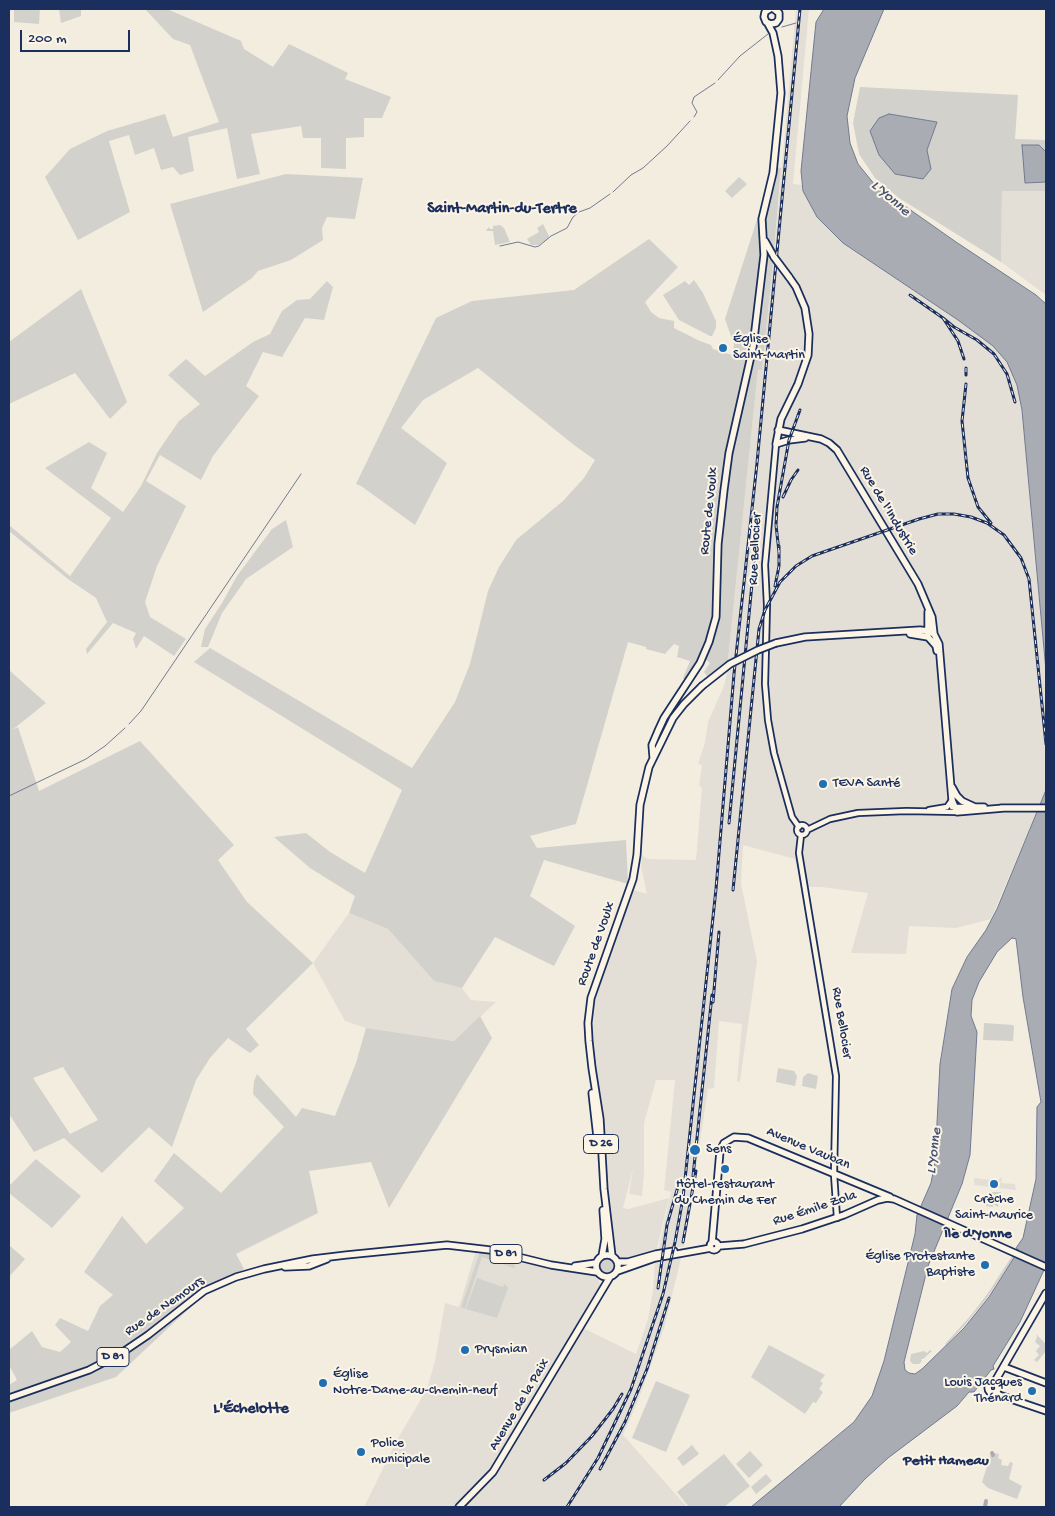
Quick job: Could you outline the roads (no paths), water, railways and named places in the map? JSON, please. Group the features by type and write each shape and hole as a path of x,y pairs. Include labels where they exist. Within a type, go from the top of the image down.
{"main road":[{"path":"758,9 772,10 780,16 776,23 768,24 764,18 772,10"},
{"name":"D 26","path":"764,257 762,218 773,173 781,93 780,64 774,33 776,23"},
{"name":"D 26","path":"768,24 774,33"},
{"name":"Rue Bellocier","path":"764,240 775,259 796,287 805,308 809,334 808,355 802,375 783,416 776,444"},
{"path":"764,257 775,259"},
{"name":"Route de Voulx","path":"602,1256 605,1239 588,1023 591,998 633,878 643,788 653,758 652,745 670,708 697,670 714,623 718,544 726,470 753,347 764,257"},
{"name":"Rue de l'Industrie","path":"778,430 829,443 842,457 918,584 928,610"},
{"path":"776,444 789,440 812,438"},
{"path":"928,610 931,633 939,644 950,782 955,804"},
{"path":"928,610 932,617 931,633"},
{"path":"920,630 929,621"},
{"path":"653,758 673,718 684,704 702,686 730,664 752,652 776,643 805,637 920,630 931,633"},
{"path":"874,633 931,633"},
{"path":"955,804 965,803 976,807 1046,808"},
{"path":"955,804 1004,808"},
{"name":"Route de Voulx","path":"592,1068 600,1119 604,1189 612,1256"},
{"name":"Avenue Vauban","path":"711,1245 719,1154 721,1147 727,1140 734,1137 748,1138 894,1199"},
{"path":"878,1193 878,1200"},
{"name":"Rue Émile Zola","path":"711,1245 716,1250 718,1246 744,1244 769,1238 837,1218 887,1198 894,1199 1046,1267"},
{"name":"D 81","path":"276,1267 309,1266 331,1257 447,1245 490,1250 551,1265 599,1274"},
{"path":"597,1300 606,1288 610,1277 618,1271 649,1260 711,1245"},
{"path":"597,1300 601,1288 596,1263 602,1256 612,1256 618,1262 628,1262 656,1254 711,1245"},
{"name":"Rue de Nemours","path":"9,1398 89,1370 120,1354 204,1292 236,1277 312,1259 331,1257"},
{"path":"618,1262 618,1271"},
{"name":"D 81","path":"568,1267 596,1263"},
{"path":"599,1274 610,1277"},
{"path":"1045,1294 994,1383 998,1386 996,1392 999,1395 1046,1411"},
{"name":"Avenue de la Paix","path":"459,1507 494,1472 597,1300"},
{"path":"1004,1367 1046,1383"}],"street":[{"name":"Rue Bellocier","path":"776,444 765,565 767,605 765,684 768,720 774,753 792,817 799,827"},
{"path":"807,830 804,826 799,827 797,831 801,835 806,834 807,830 830,819 858,813 926,811 955,804"},
{"path":"926,811 955,804 976,807"},
{"name":"Rue Bellocier","path":"801,835 799,853 836,1076 834,1174 837,1218"}],"water":[{"name":"L'Yonne","path":"824,9 884,9 855,78 847,116 850,143 858,164 875,185 1036,295 1046,304 1046,671 1022,410 1017,385 1007,362 993,346 958,320 843,243 817,217 803,191 801,171 816,22"},
{"path":"889,114 937,122 927,150 931,169 923,179 895,174 879,155 870,131 879,118"},
{"path":"1022,145 1039,145 1046,152 1046,182 1025,183"},
{"path":"1046,790 1046,1264 1044,1270 1020,1322 993,1366 994,1369 991,1370 974,1392 969,1392 957,1406 888,1458 839,1507 751,1507 854,1422 872,1396 884,1361 915,1234 917,1215 931,1183 935,1162 940,1064 952,989 967,957 986,930 997,909","holes":["1012,938 1016,939 1023,997 1041,1102 1037,1107 1036,1179 1023,1238 1016,1248 1018,1249 1015,1256 989,1297 964,1328 922,1369 915,1374 909,1373 905,1370 904,1362 928,1266 962,1184 970,1155 977,1032 971,1016 972,1000 979,982 997,952"]}],"waterway":[{"path":"782,27 796,23"},
{"path":"718,80 740,56 768,34"},
{"path":"694,117 697,112 692,103 694,97 715,83"},
{"path":"613,192 667,146 690,121"},
{"path":"500,246 518,242 535,247 539,246 551,236 567,228 573,217 579,212 590,208 610,194"},
{"path":"129,724 141,711 301,474"},
{"path":"9,796 86,759 105,746 125,728"},
{"path":"985,1507 986,1501"}],"railway":[{"path":"567,1507 598,1458 631,1389 663,1294 683,1198 716,889 734,674 757,463 800,9"},
{"path":"910,295 943,318 958,341 964,359"},
{"path":"943,318 954,327 977,340 994,354 1007,374 1015,402"},
{"path":"966,368 966,375"},
{"path":"966,384 962,421 968,478 978,507 991,523"},
{"path":"779,552 776,525 777,507 789,440 800,410"},
{"path":"783,497 798,470"},
{"path":"733,890 759,629 765,610 780,582 796,566 812,556 938,514 971,517 987,523 1004,535 1021,558 1029,579 1046,744"},
{"path":"729,823 758,521"},
{"path":"775,586 779,566 779,546"},
{"path":"713,1002 719,932"},
{"path":"693,1176 712,995"},
{"path":"683,1242 696,1171"},
{"path":"658,1288 667,1225 679,1183"},
{"path":"600,1469 625,1422 647,1369 669,1298"},
{"path":"544,1480 566,1463 592,1436 622,1394"}],"place":[{"name":"Église Saint-Martin","path":"723,348"},
{"name":"TEVA Santé","path":"823,784"},
{"name":"Sens","path":"695,1150"},
{"name":"Hôtel-restaurant du Chemin de Fer","path":"725,1169"},
{"name":"Crèche Saint-Maurice","path":"994,1184"},
{"name":"Église Protestante Baptiste","path":"985,1265"},
{"name":"Prysmian","path":"465,1350"},
{"name":"Église Notre-Dame-au-chemin-neuf","path":"323,1383"},
{"name":"Louis Jacques Thénard","path":"1032,1391"},
{"name":"Police municipale","path":"361,1452"}],"district":[{"name":"Saint-Martin-du-Tertre","path":"502,210"},
{"name":"Île d'Yonne","path":"978,1235"},
{"name":"L'Échelotte","path":"251,1410"},
{"name":"Petit Hameau","path":"946,1462"}]}
